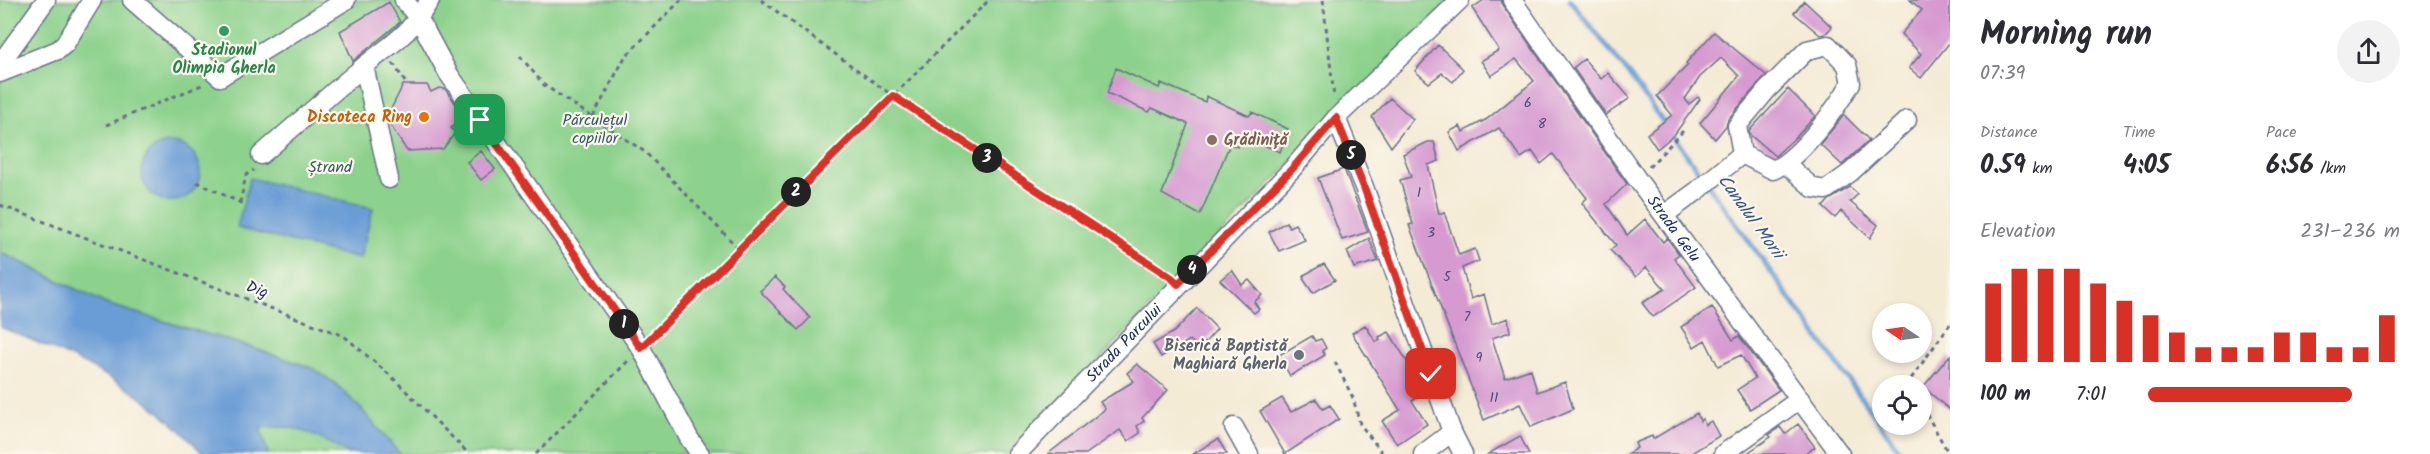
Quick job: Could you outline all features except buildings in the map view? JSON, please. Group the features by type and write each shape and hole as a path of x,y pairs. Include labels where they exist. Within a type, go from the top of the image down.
{"street":[{"path":"0,64 46,0"},
{"path":"0,73 58,50 65,44 92,0"},
{"path":"132,0 220,77 346,0"},
{"path":"404,0 419,20 448,73 641,348 689,438 700,454"},
{"path":"261,155 364,66 407,34 419,20 429,0"},
{"name":"Strada Parcului","path":"1017,454 1178,284 1293,168 1336,118 1460,0"},
{"name":"Strada Gelu","path":"1512,0 1637,179 1840,454"},
{"path":"1828,45 1847,64 1851,83 1837,106 1785,164 1773,170 1742,154 1737,126 1767,90 1807,50 1828,45"},
{"path":"364,66 389,179"},
{"path":"1336,118 1364,187 1452,432 1463,454"},
{"path":"1785,164 1814,188 1826,190 1851,172 1907,120"},
{"path":"1664,215 1742,154"},
{"path":"1723,454 1800,399"},
{"path":"1234,428 1249,454"},
{"path":"1423,454 1452,432"}],"path":[{"path":"593,117 625,57 681,0"},
{"path":"761,0 893,96 1178,284"},
{"path":"536,454 989,0"},
{"path":"1323,0 1336,118"},
{"path":"389,56 406,85"},
{"path":"520,56 544,85 645,152 739,249"},
{"path":"106,125 220,77"},
{"path":"1637,179 1684,130"},
{"path":"197,182 242,204 246,175 253,172 261,155"},
{"name":"Dig","path":"0,205 344,336 392,377 469,454"},
{"path":"1914,375 1950,324"},
{"path":"1335,362 1353,398 1360,424 1383,454"},
{"path":"1932,424 1949,454"}],"green space":[{"path":"0,0 1450,0 1007,454 400,454 336,384 312,368 106,304 0,252"},
{"path":"280,425 316,435 350,454 268,454 260,428"}],"water":[{"path":"171,143 187,148 195,156 200,172 195,188 187,196 171,201 155,196 147,188 142,172 147,156 155,148"},
{"path":"250,178 373,208 360,259 237,228"},
{"path":"0,252 106,304 312,368 336,384 400,454 348,453 306,432 273,427 260,428 268,454 203,454 159,411 135,393 84,364 0,327"}],"waterway":[{"name":"Canalul Morii","path":"1570,0 1627,72 1902,454"}],"place":[{"name":"Stadionul Olimpia Gherla","path":"224,31"},
{"name":"Discoteca Ring","path":"424,117"},
{"name":"Grădiniță","path":"1212,140"},
{"name":"Biserică Baptistă Maghiară Gherla","path":"1299,355"}],"route":[{"path":"480,120 641,348 893,96 1178,284 1293,168 1336,118 1364,187 1431,374"}],"park label":[{"name":"Părculețul copiilor","path":"595,129"},
{"name":"Ștrand","path":"330,167"}]}
